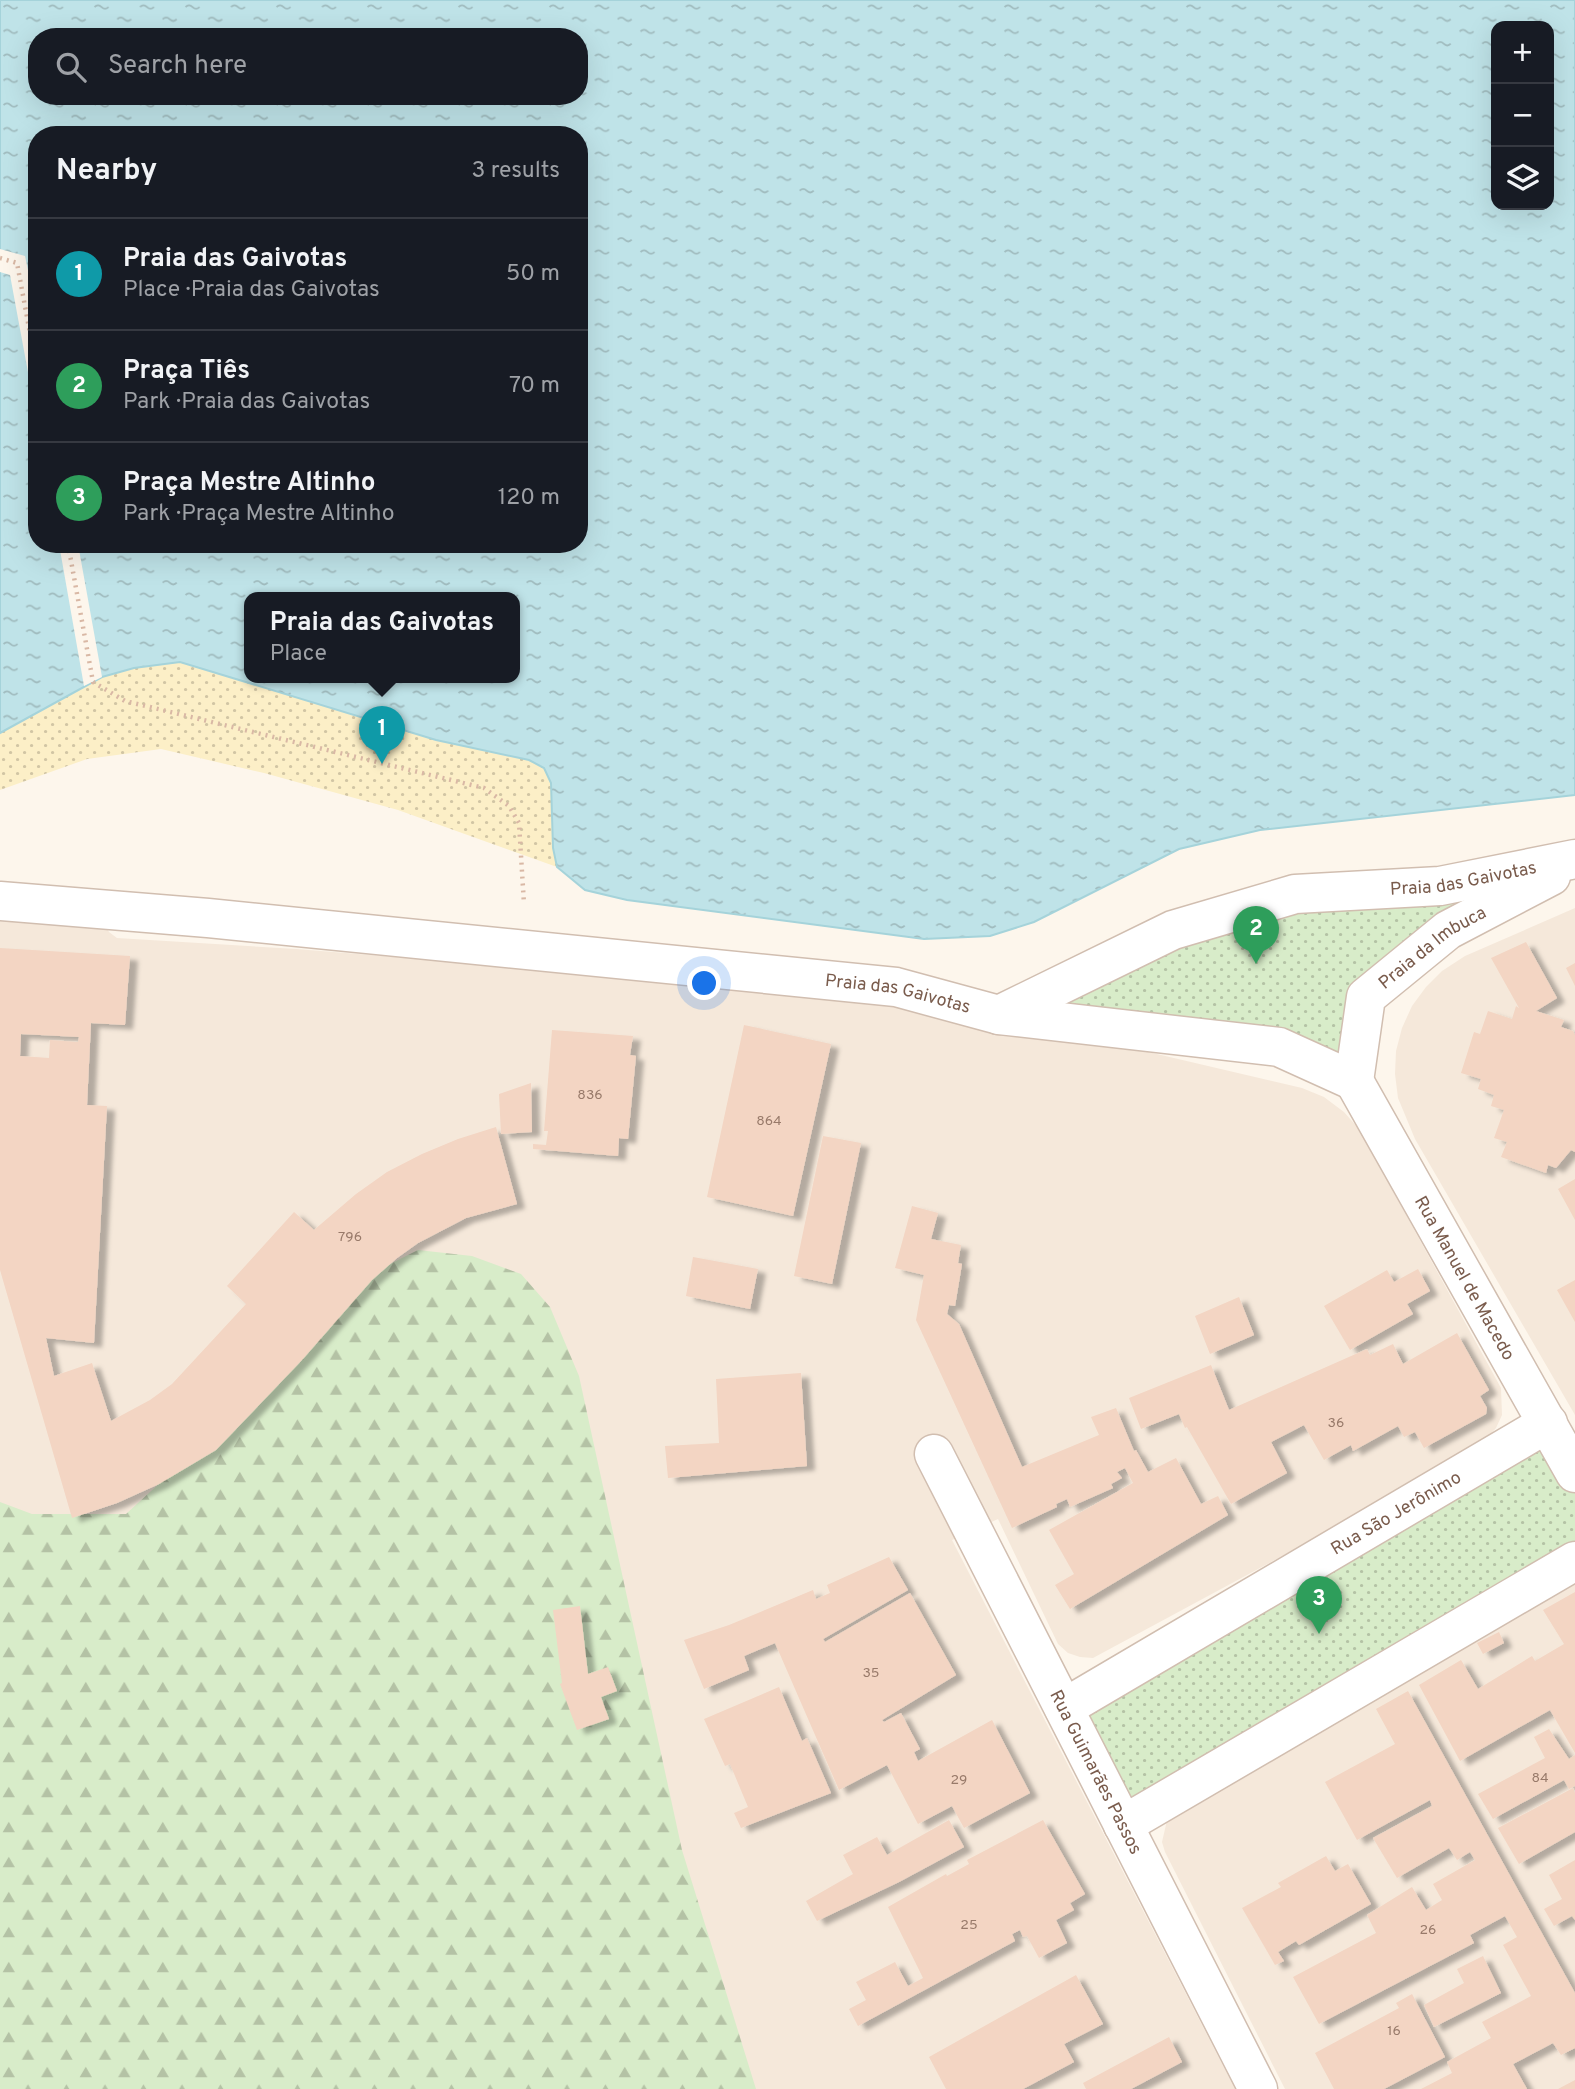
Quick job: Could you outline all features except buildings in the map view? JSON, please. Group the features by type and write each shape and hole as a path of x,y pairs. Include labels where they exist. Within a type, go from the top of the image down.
{"street":[{"name":"Praia das Gaivotas","path":"999,1016 1173,930 1295,894 1440,887 1575,861"},
{"name":"Praia da Imbuca","path":"1354,1081 1366,997 1448,930 1575,861"},
{"name":"Praia das Gaivotas","path":"0,901 208,918 896,987 999,1016 1279,1047 1354,1081"},
{"name":"Rua Manuel de Macedo","path":"1354,1081 1575,1473"},
{"name":"Rua São Jerônimo","path":"1064,1708 1548,1423"},
{"name":"Rua Guimarães Passos","path":"934,1454 1258,2089"},
{"path":"1123,1825 1575,1561"}],"path":[{"path":"0,258 17,263 28,322"},
{"path":"70,553 93,682 125,701 484,788 509,806 519,823 526,950"}],"shaded area":[{"path":"0,902 99,912 109,932 117,938 296,949 743,985 986,1014 1302,1088 1324,1097 1344,1112 1359,1129 1501,1388 1502,1415 1487,1438 1349,1520 1093,1658 1068,1653 1058,1644 998,1519 952,1540 1235,2089 0,2089"},
{"path":"1575,908 1575,1415 1415,1139 1398,1098 1395,1074 1396,1051 1412,1006 1442,971 1465,956"},
{"path":"1575,1579 1575,2089 1285,2089 1165,1852 1162,1842 1168,1816"}],"green space":[{"path":"1575,859 1367,997 1354,1081 1279,1047 999,1015 1173,930"},
{"path":"418,1250 472,1256 521,1274 550,1307 579,1376 682,1850 756,2089 0,2089 0,1502 32,1514 126,1514 285,1368 370,1274"},
{"path":"1548,1423 1575,1473 1575,1561 1123,1825 1064,1708"}],"sand":[{"path":"180,662 436,740 529,760 545,769 551,783 553,848 557,867 398,810 264,773 161,749 87,759 0,790 0,733 102,677 134,668"}],"water":[{"path":"0,0 1575,0 1575,795 1260,830 1179,849 1034,922 990,936 924,939 627,900 585,890 557,867 553,848 551,783 544,768 529,760 436,740 249,683 520,683 520,592 244,592 244,682 180,662 134,668 102,677 0,733"}],"pier":[{"path":"0,249 25,256 28,270 28,372 10,275 0,272"},
{"path":"61,553 80,553 102,677 84,686"}],"place":[{"name":"Praia das Gaivotas","path":"382,764"},
{"name":"Praça Tiês","path":"1256,964"},
{"name":"Praça Mestre Altinho","path":"1319,1634"}]}
